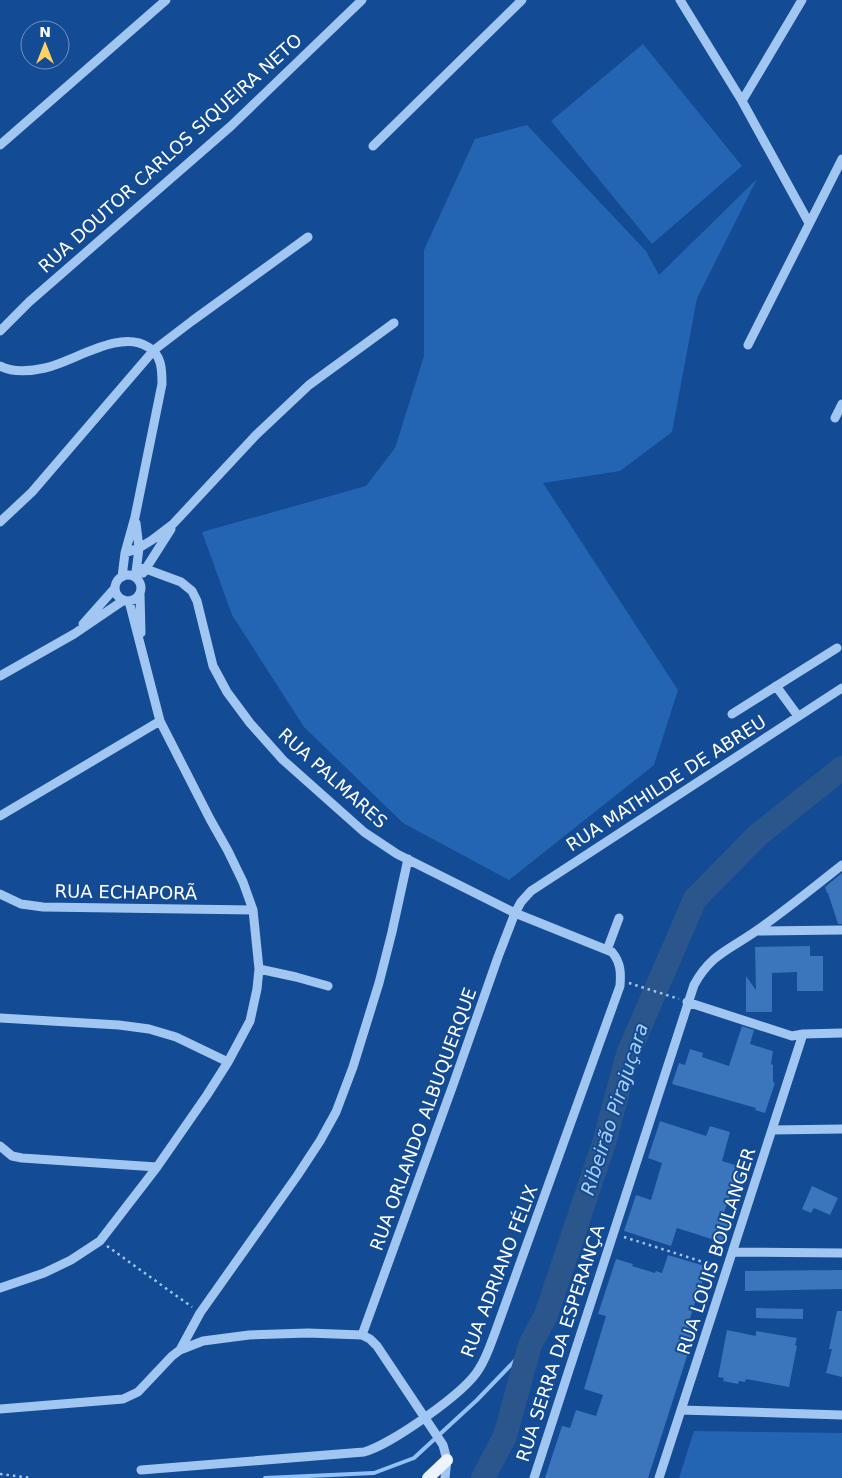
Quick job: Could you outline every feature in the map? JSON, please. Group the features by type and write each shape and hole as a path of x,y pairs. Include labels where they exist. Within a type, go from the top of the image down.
{"main road":[{"path":"428,1478 444,1469"}],"street":[{"path":"0,145 166,0"},
{"name":"RUA DOUTOR CARLOS SIQUEIRA NETO","path":"0,331 29,302 231,126 362,0"},
{"path":"373,146 522,0"},
{"path":"680,0 742,101 810,223"},
{"path":"742,101 802,0"},
{"path":"748,345 842,159"},
{"path":"0,522 32,492 154,350 308,237"},
{"path":"136,578 173,524 256,435 309,385 394,324"},
{"path":"0,366 4,369 29,371 46,368 110,344 128,341 141,342 154,350 160,360 162,384 122,577"},
{"path":"835,418 842,404"},
{"path":"135,517 142,568"},
{"path":"126,554 139,548 173,524"},
{"name":"RUA PALMARES","path":"142,568 181,582 192,591 198,601 213,666 227,692 250,723 284,760 364,832 408,859 515,913 609,951"},
{"path":"74,634 115,588 118,580 122,577 130,576 136,578 141,586 142,648"},
{"path":"115,588 118,596 126,600 134,600 140,594"},
{"path":"0,676 74,634 126,600"},
{"path":"0,1288 44,1273 71,1260 100,1241 157,1167 228,1062 250,1020 257,989 259,969 253,910 243,882 228,851 210,820 160,721 142,648 126,600"},
{"path":"732,714 837,648"},
{"path":"776,686 798,716"},
{"name":"RUA MATHILDE DE ABREU","path":"515,913 521,902 531,891 842,688"},
{"path":"0,816 160,721"},
{"path":"180,1350 200,1312 297,1176 320,1142 336,1112 353,1066 379,983 408,859"},
{"name":"RUA SERRA DA ESPERANÇA","path":"534,1478 694,985 710,961 756,931 842,865"},
{"name":"RUA ECHAPORÃ","path":"0,894 21,904 44,907 253,910"},
{"name":"RUA ORLANDO ALBUQUERQUE","path":"362,1335 515,913"},
{"path":"609,951 620,918"},
{"path":"756,931 842,930"},
{"name":"RUA ADRIANO FÉLIX","path":"141,1470 364,1452 374,1449 427,1419 465,1386 479,1371 620,986 620,966 617,958 609,951"},
{"path":"259,969 328,986"},
{"path":"687,1002 792,1036 842,1033"},
{"path":"0,1018 119,1025 148,1029 176,1037 228,1062"},
{"name":"RUA LOUIS BOULANGER","path":"659,1478 802,1034"},
{"path":"772,1130 842,1129"},
{"path":"0,1146 12,1156 22,1158 157,1167"},
{"path":"733,1252 842,1253"},
{"path":"0,1409 123,1399 138,1392 167,1360 180,1350 203,1341 249,1335 308,1333 362,1335 377,1346 443,1445 444,1469"},
{"path":"681,1410 842,1415"}],"path":[{"path":"633,984 674,998"},
{"path":"613,1233 727,1269"},
{"path":"100,1241 200,1312"},
{"path":"0,1474 32,1478"}],"shaded area":[{"path":"643,44 742,166 652,244 551,121"},
{"path":"527,125 646,251 659,275 757,179 697,298 672,432 620,471 543,483 678,690 654,765 509,880 403,823 304,727 232,615 202,532 366,486 395,448 424,356 424,250 475,139"},
{"path":"694,1431 842,1433 842,1478 679,1478"}],"building":[{"path":"842,873 842,924 838,924 825,887"},
{"path":"810,946 810,956 823,956 823,991 797,991 797,972 772,973 772,1012 746,1012 746,976 756,990 755,947"},
{"path":"742,1026 754,1030 750,1044 773,1051 771,1064 773,1065 773,1082 775,1083 765,1113 755,1110 756,1108 672,1084 679,1063 685,1065 690,1049 703,1053 702,1057 729,1066"},
{"path":"660,1121 706,1136 710,1126 730,1132 722,1161 748,1169 742,1188 733,1185 721,1222 730,1224 724,1243 677,1228 671,1246 624,1231 636,1195 651,1200 662,1163 648,1158"},
{"path":"812,1186 838,1198 830,1215 814,1208 811,1213 802,1209"},
{"path":"668,1255 708,1267 700,1285 689,1322 697,1325 648,1478 545,1478 562,1426 570,1428 576,1410 596,1416 603,1395 584,1389 606,1316 598,1314 616,1259 655,1273 656,1271 662,1273"},
{"path":"842,1270 842,1289 745,1291 745,1271"},
{"path":"756,1308 803,1309 803,1319 756,1318"},
{"path":"837,1311 842,1311 842,1377 826,1373 832,1349 829,1349"},
{"path":"727,1330 756,1336 756,1331 797,1338 789,1387 746,1379 745,1382 739,1381 738,1384 723,1381 724,1378 718,1377"}],"waterway":[{"name":"Ribeirão Pirajuçara","path":"483,1478 505,1436 530,1345 546,1315 604,1143 628,1054 695,899 758,835 842,768"},
{"path":"265,1478 374,1473 414,1458 477,1400 530,1345"}]}
